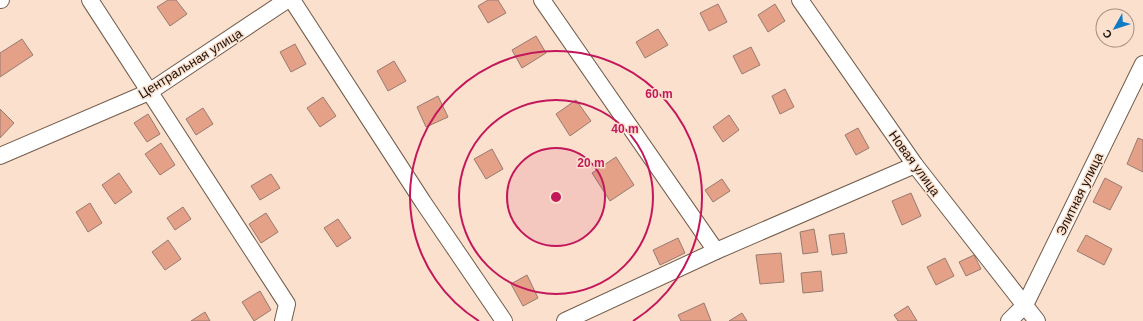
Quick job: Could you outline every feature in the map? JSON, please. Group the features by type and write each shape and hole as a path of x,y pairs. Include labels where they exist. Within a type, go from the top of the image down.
{"street":[{"path":"90,0 287,304 283,321"},
{"name":"Центральная улица","path":"0,156 149,92 287,0"},
{"path":"292,0 419,195 504,321"},
{"path":"542,0 716,250"},
{"name":"Новая улица","path":"800,0 915,165 1037,321"},
{"name":"Элитная улица","path":"1009,321 1025,305 1143,64"},
{"path":"565,321 716,250 915,165"}],"building":[{"path":"168,0 176,0 187,14 170,26 157,7"},
{"path":"488,0 498,0 506,13 488,23 478,6"},
{"path":"718,4 727,22 709,31 700,13"},
{"path":"775,4 785,21 768,32 758,15"},
{"path":"658,29 668,45 645,58 636,42"},
{"path":"536,36 546,53 522,68 512,50"},
{"path":"22,39 33,55 0,77 0,53"},
{"path":"295,44 306,64 291,72 280,52"},
{"path":"751,47 760,65 742,74 733,56"},
{"path":"394,61 406,81 388,91 377,71"},
{"path":"785,89 794,107 780,114 772,96"},
{"path":"438,96 448,117 426,127 417,107"},
{"path":"323,97 336,116 320,127 307,108"},
{"path":"576,100 591,121 570,136 556,114"},
{"path":"203,108 213,124 196,135 186,119"},
{"path":"0,109 14,123 0,138"},
{"path":"148,114 160,134 147,142 134,123"},
{"path":"729,115 739,130 723,142 713,127"},
{"path":"858,128 869,148 856,155 845,135"},
{"path":"1138,138 1143,140 1143,172 1127,164"},
{"path":"161,143 175,165 160,175 145,154"},
{"path":"492,149 503,169 486,179 474,159"},
{"path":"616,157 634,185 610,201 592,173"},
{"path":"119,173 132,192 115,204 102,185"},
{"path":"271,174 280,188 260,200 251,186"},
{"path":"1105,178 1122,187 1110,210 1093,202"},
{"path":"722,179 730,191 713,202 705,190"},
{"path":"911,193 921,216 902,225 892,201"},
{"path":"90,203 102,223 88,232 76,212"},
{"path":"183,207 191,219 175,230 167,218"},
{"path":"266,213 278,232 261,243 249,224"},
{"path":"338,219 351,238 337,247 324,228"},
{"path":"814,229 818,252 803,254 800,232"},
{"path":"844,233 847,253 832,255 829,235"},
{"path":"1086,235 1112,249 1104,265 1077,251"},
{"path":"678,238 685,253 660,265 653,250"},
{"path":"168,240 181,259 165,270 152,252"},
{"path":"781,253 784,282 760,284 756,255"},
{"path":"974,255 981,269 966,276 959,262"},
{"path":"945,258 954,276 936,285 927,267"},
{"path":"821,271 823,291 803,293 801,273"},
{"path":"527,275 538,298 523,306 511,284"},
{"path":"260,291 271,310 254,321 242,302"},
{"path":"704,303 711,321 681,321 678,315"},
{"path":"908,306 917,321 898,321 894,315"},
{"path":"205,312 210,321 191,321"},
{"path":"742,313 747,321 729,321"}]}
